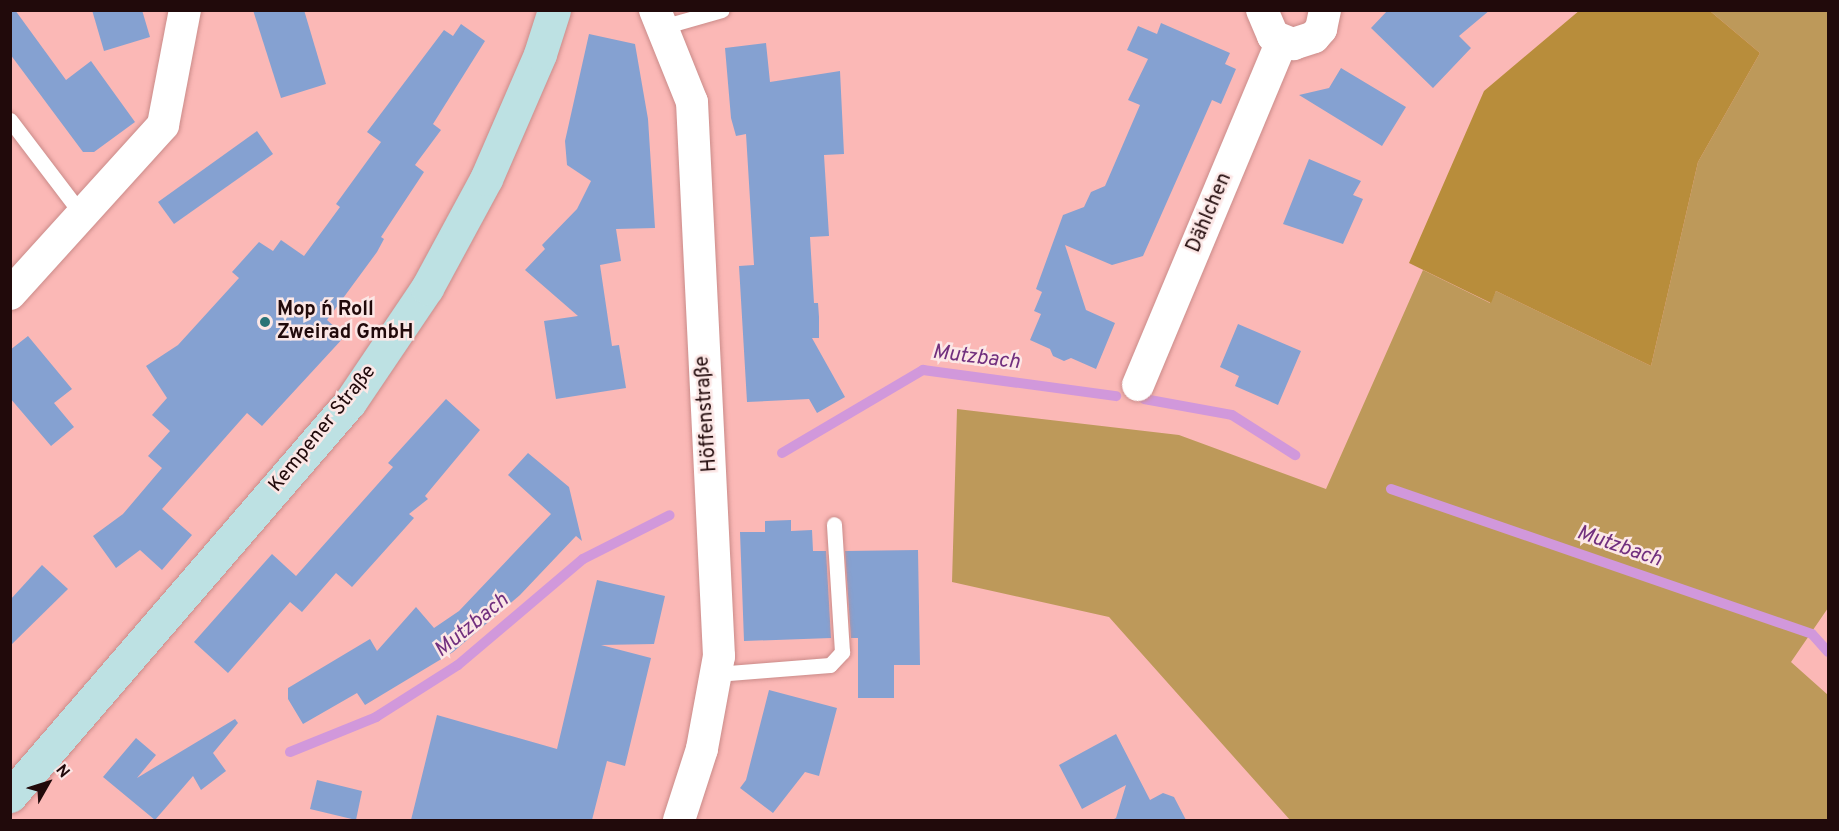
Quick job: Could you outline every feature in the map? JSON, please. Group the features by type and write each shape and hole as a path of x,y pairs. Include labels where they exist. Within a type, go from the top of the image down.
{"main road":[{"name":"Kempener Straße","path":"10,796 350,402 427,288 486,179 540,54 554,10"}],"street":[{"path":"10,294 163,125 185,10"},
{"path":"1262,10 1266,28 1282,41 1304,42 1314,37 1321,29 1325,10"},
{"name":"Höffenstraße","path":"658,19 692,102 707,451 713,499 719,656 702,749 679,820"},
{"name":"Dählchen","path":"1138,385 1282,41"}],"lane":[{"path":"658,19 722,10"},
{"path":"10,120 82,215"},
{"path":"716,674 830,665 842,652 834,524"}],"shaded area":[{"path":"1580,10 1710,11 1760,53 1698,162 1651,366 1496,291 1491,303 1409,263 1484,91"},
{"path":"1710,11 1828,11 1828,608 1791,662 1828,695 1828,820 1290,820 1109,617 952,582 957,409 1179,435 1326,489 1423,270 1490,303 1496,291 1651,366 1698,162 1760,53"}],"building":[{"path":"10,10 15,10 66,80 91,61 135,122 94,152 83,152 10,54"},
{"path":"92,10 142,10 150,37 104,51"},
{"path":"253,10 304,10 326,84 281,98"},
{"path":"1388,10 1490,10 1459,36 1471,48 1433,88 1371,28"},
{"path":"1161,23 1230,53 1225,64 1236,69 1221,104 1212,100 1143,256 1112,265 1065,245 1086,310 1115,323 1096,369 1071,358 1064,361 1053,356 1050,349 1030,340 1041,314 1034,311 1042,292 1036,289 1063,215 1084,207 1091,192 1105,186 1140,105 1128,100 1148,59 1127,50 1138,26 1157,34"},
{"path":"461,24 485,41 433,124 441,130 415,165 424,172 381,237 384,239 377,252 327,320 345,336 262,426 247,413 162,509 192,535 162,570 140,550 116,568 93,536 123,514 162,468 148,456 170,431 152,415 167,398 146,366 178,345 239,278 232,272 259,242 273,251 281,240 304,256 340,207 336,204 381,142 367,132 444,30 453,36"},
{"path":"589,34 635,44 648,119 655,228 616,229 621,261 600,265 612,346 619,345 626,388 556,399 544,321 578,316 525,270 545,249 542,245 577,209 591,181 567,165 565,141"},
{"path":"766,43 770,82 840,71 844,154 824,155 829,236 810,237 814,303 818,303 819,317 819,338 812,338 845,397 817,413 809,399 747,402 739,266 754,265 746,134 736,136 731,118 725,48"},
{"path":"1341,68 1406,107 1382,146 1299,95 1329,88"},
{"path":"257,131 273,154 174,224 158,202"},
{"path":"1309,159 1361,181 1353,195 1363,199 1343,244 1283,224"},
{"path":"1238,324 1301,351 1278,405 1235,386 1239,376 1220,367"},
{"path":"28,336 72,389 54,403 74,427 51,446 10,398 10,350"},
{"path":"446,399 480,430 425,496 428,499 409,514 414,518 352,587 336,573 302,612 290,602 228,673 194,642 272,554 296,576 393,467 388,463"},
{"path":"528,453 569,487 582,541 576,536 520,595 453,652 365,705 357,693 303,724 288,699 288,688 370,639 377,651 416,607 434,628 459,611 551,514 508,475"},
{"path":"791,520 791,531 812,530 813,551 826,551 831,638 744,641 740,532 765,532 765,521"},
{"path":"918,550 920,665 894,665 894,698 858,698 858,638 851,638 845,551"},
{"path":"42,565 68,589 10,646 10,600"},
{"path":"597,580 665,596 654,644 601,645 651,658 625,766 607,761 592,820 411,820 437,715 557,749"},
{"path":"769,690 837,708 819,776 805,772 773,813 740,788 746,780"},
{"path":"235,719 238,723 213,753 226,771 201,790 193,776 155,820 103,777 136,738 156,755 137,778"},
{"path":"1116,734 1150,800 1163,793 1174,797 1186,820 1112,820 1116,818 1126,785 1082,809 1059,765"},
{"path":"317,780 362,791 356,820 310,809"}],"waterway":[{"name":"Mutzbach","path":"782,453 923,370 1116,396"},
{"name":"Mutzbach","path":"1144,399 1232,415 1295,455"},
{"name":"Mutzbach","path":"1391,489 1812,634 1828,652"},
{"name":"Mutzbach","path":"290,752 376,717 458,665 583,559 670,515"}],"place":[{"name":"Mop ´n Roll Zweirad GmbH","path":"265,322"}]}
